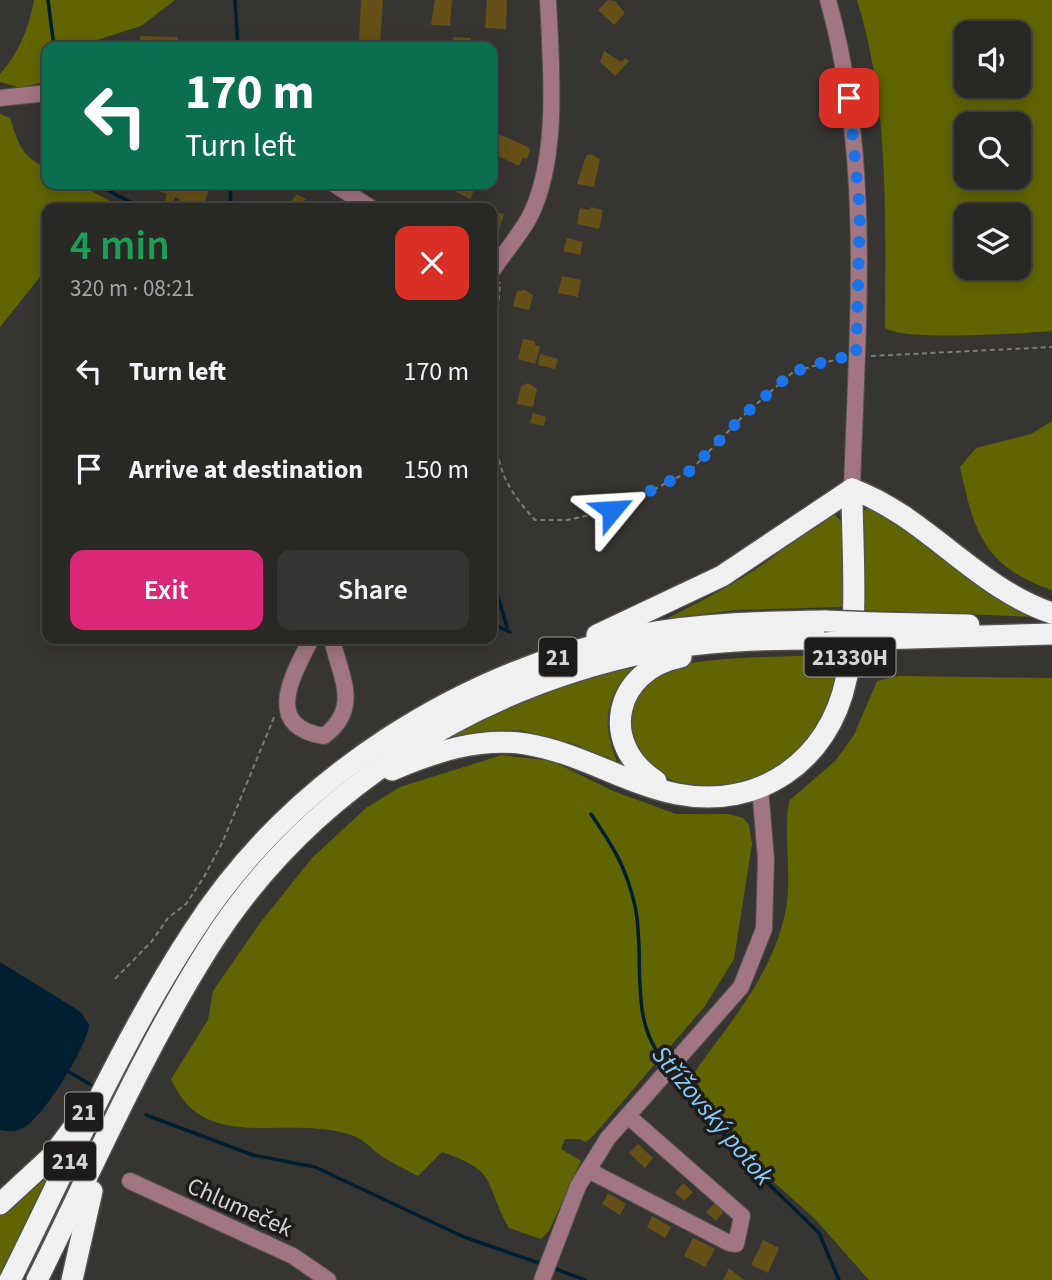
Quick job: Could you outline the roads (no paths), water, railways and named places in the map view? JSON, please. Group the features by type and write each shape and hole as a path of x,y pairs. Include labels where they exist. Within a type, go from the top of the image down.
{"highway":[{"path":"533,665 722,576 852,489 872,496 898,513 1001,587 1052,613"},
{"name":"21330H","path":"760,789 784,776 812,752 829,730 843,695 850,661 852,489"},
{"name":"21","path":"0,1204 32,1177 67,1137 129,1042 198,923 260,847 321,787 411,723 470,692 533,665 601,644 724,623 825,634"},
{"name":"21","path":"72,1280 103,1148 161,1030 210,945 275,861 356,786 423,739 479,707 536,683 652,651 825,634 1052,627"},
{"name":"21","path":"876,631 1052,634"},
{"name":"21","path":"701,797 661,784 633,763 621,737 620,725 624,700 631,687 646,670 670,659 825,634"},
{"name":"21","path":"356,786 434,754 465,746 505,742 572,755 660,790 701,797"},
{"path":"701,797 731,796 760,789"},
{"name":"214","path":"10,1280 129,1042"},
{"name":"214","path":"37,1280 103,1148"}],"street":[{"path":"497,255 529,218 541,186 550,108 548,0"},
{"name":"21330H","path":"828,0 844,55 860,212 852,489"},
{"path":"0,98 42,94"},
{"path":"342,189 363,203"},
{"path":"309,644 289,684 286,704 292,722 305,733 324,736 340,724 347,702 333,644"},
{"path":"541,1280 578,1186 608,1139 741,987 764,929 766,859 760,789"},
{"path":"588,1170 729,1243 736,1244 742,1216 628,1116"},
{"name":"Chlumeček","path":"130,1181 293,1256 328,1280"}],"water":[{"path":"0,962 81,1012 89,1025 81,1048 54,1095 34,1119 23,1128 13,1131 0,1130"}],"waterway":[{"path":"48,0 53,42"},
{"name":"Střížovský potok","path":"235,0 238,42"},
{"path":"105,189 132,203"},
{"name":"Střížovský potok","path":"230,189 231,203"},
{"name":"Střížovský potok","path":"497,594 507,627"},
{"path":"497,626 510,632"},
{"name":"Střížovský potok","path":"591,814 618,857 631,892 638,926 642,1009 654,1046 666,1062"},
{"path":"64,1069 93,1086"},
{"name":"Střížovský potok","path":"674,1070 746,1162 819,1233 839,1280"},
{"path":"146,1115 253,1155 315,1167 464,1237 542,1264"},
{"path":"553,1268 585,1280"}]}
